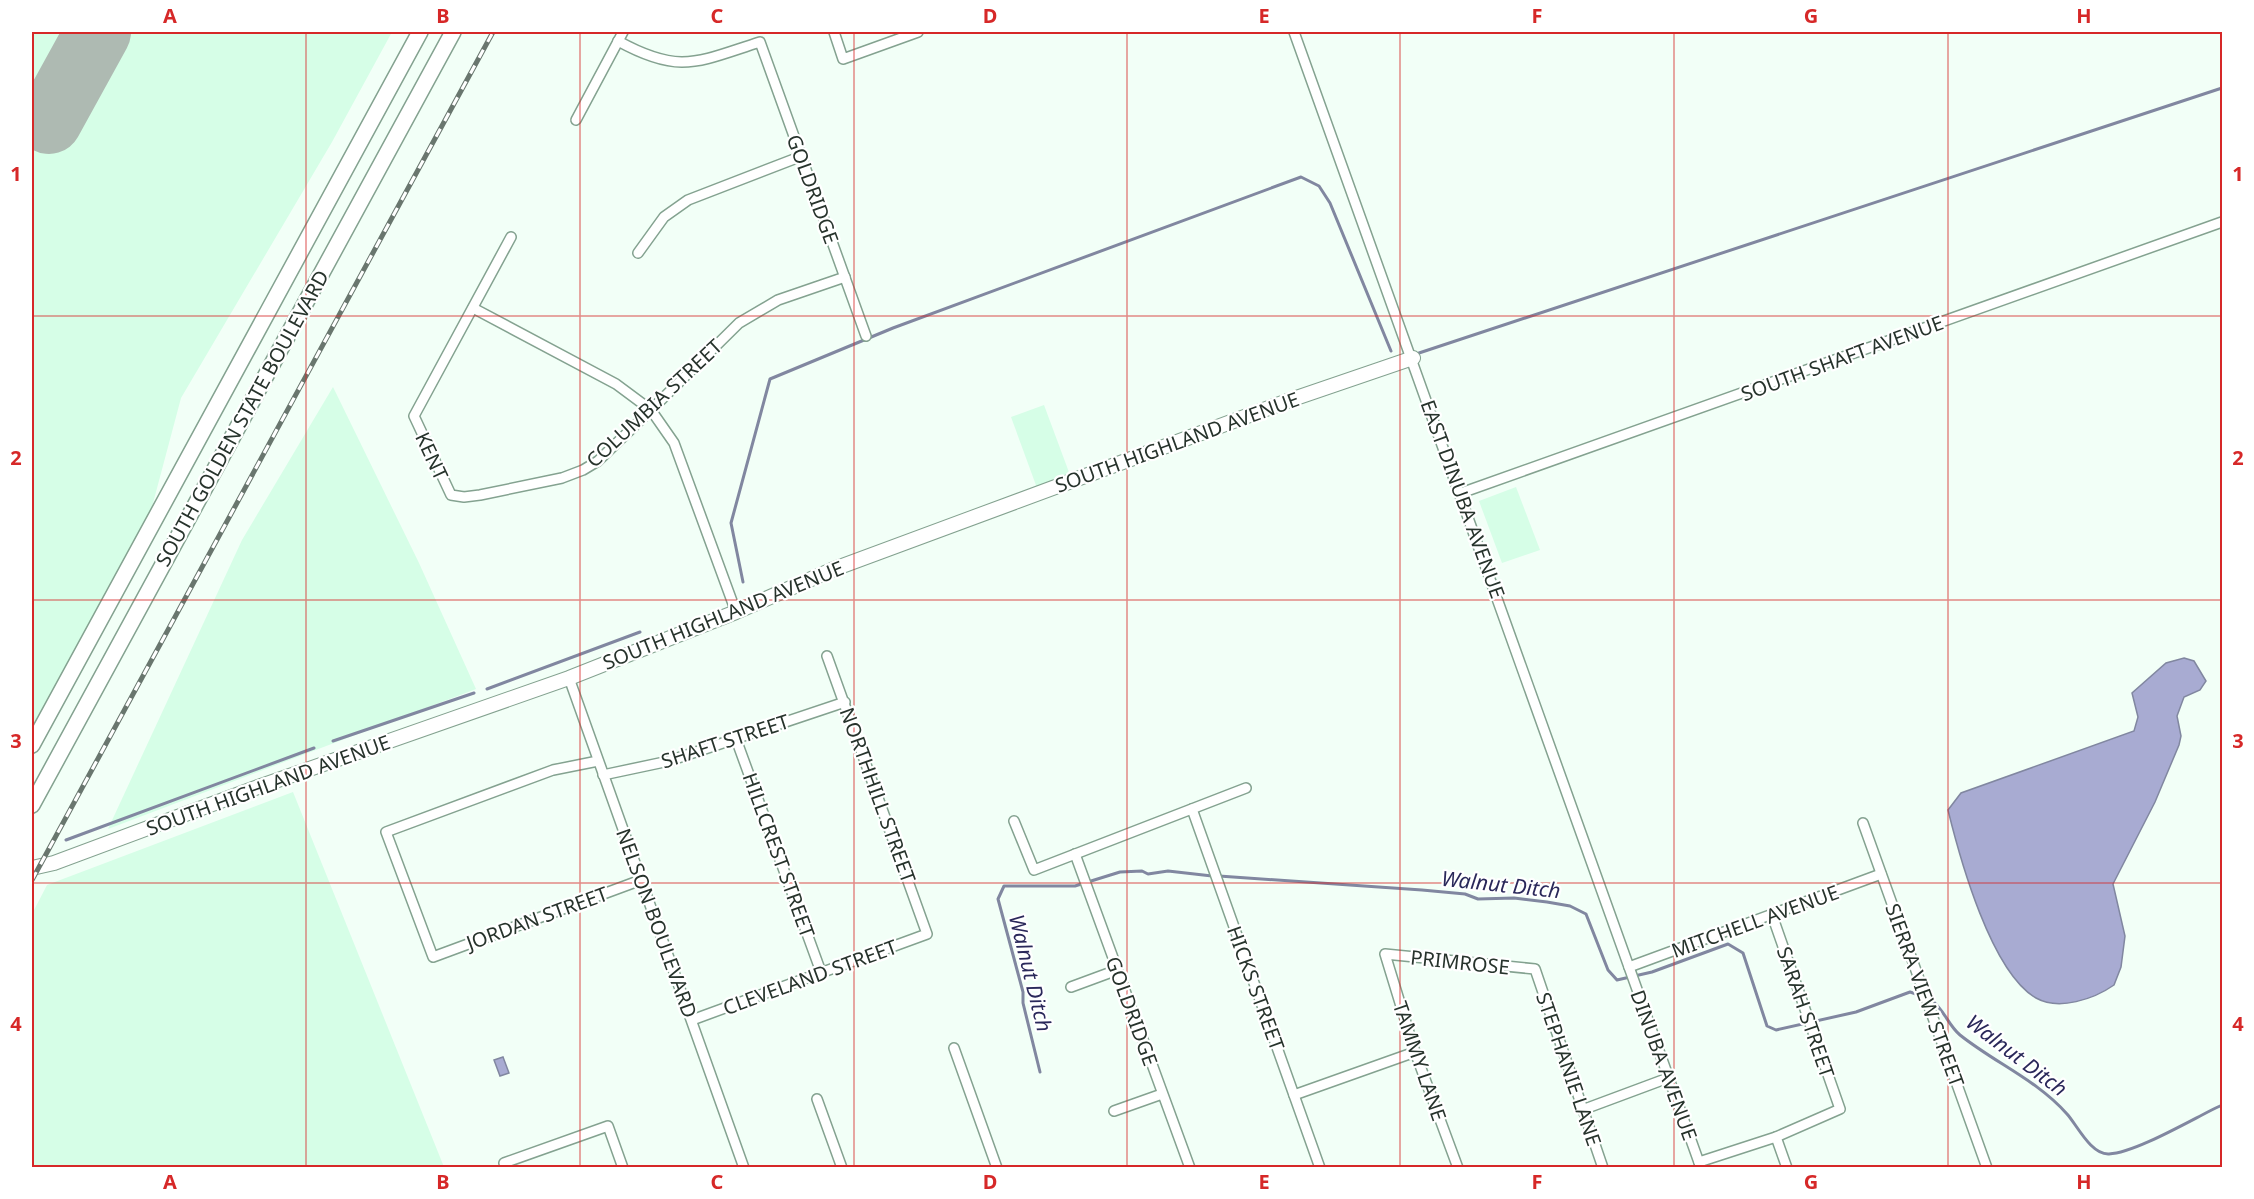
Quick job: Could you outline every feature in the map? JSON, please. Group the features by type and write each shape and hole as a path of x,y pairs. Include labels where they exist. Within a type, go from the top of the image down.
{"main road":[{"name":"SOUTH GOLDEN STATE BOULEVARD","path":"32,745 420,32"},
{"name":"SOUTH GOLDEN STATE BOULEVARD","path":"32,805 453,32"}],"street":[{"path":"576,120 623,32"},
{"path":"834,32 843,59 918,32"},
{"name":"EAST DINUBA AVENUE","path":"1294,32 1413,358 1629,967"},
{"name":"GOLDRIDGE","path":"618,41 649,58 689,63 760,42 866,336"},
{"path":"638,253 664,217 688,200 802,156"},
{"name":"SOUTH SHAFT AVENUE","path":"1461,493 2223,222"},
{"path":"511,237 472,308 616,384 651,410 674,443 736,612"},
{"name":"COLUMBIA STREET","path":"451,495 464,497 490,493 562,478 584,470 598,461 740,323 778,300 845,278"},
{"name":"KENT","path":"451,495 414,416 472,308"},
{"name":"SOUTH HIGHLAND AVENUE","path":"32,867 54,863 258,787 569,678 736,612 844,565 1293,399 1413,358"},
{"name":"NORTHHILL STREET","path":"827,656 927,934"},
{"name":"NELSON BOULEVARD","path":"569,678 692,1020 742,1167"},
{"name":"SHAFT STREET","path":"603,775 669,761 845,702"},
{"name":"HILLCREST STREET","path":"736,739 821,972"},
{"name":"JORDAN STREET","path":"598,761 553,770 386,832 433,957 641,880"},
{"path":"1014,821 1034,870 1246,788"},
{"name":"HICKS STREET","path":"1192,809 1320,1167"},
{"name":"SIERRA VIEW STREET","path":"1863,823 1987,1167"},
{"name":"GOLDRIDGE","path":"1075,854 1190,1167"},
{"name":"MITCHELL AVENUE","path":"1629,967 1881,874"},
{"name":"SARAH STREET","path":"1772,915 1840,1109 1776,1137"},
{"name":"CLEVELAND STREET","path":"692,1020 927,934"},
{"name":"PRIMROSE","path":"1385,954 1535,969"},
{"name":"TAMMY LANE","path":"1385,954 1415,1052 1458,1167"},
{"name":"DINUBA AVENUE","path":"1629,967 1700,1165"},
{"name":"STEPHANIE LANE","path":"1535,969 1603,1167"},
{"path":"1071,987 1117,970"},
{"path":"954,1048 997,1167"},
{"path":"1294,1095 1415,1052"},
{"path":"1582,1110 1668,1078"},
{"path":"1114,1111 1162,1094"},
{"path":"817,1099 842,1167"},
{"path":"505,1165 608,1126 623,1167"},
{"path":"1700,1165 1776,1137 1787,1167"}],"shaded area":[{"path":"32,32 392,32 332,142 181,398 148,522 135,540 32,730"},
{"path":"333,387 419,563 476,689 108,829 242,540"},
{"path":"1044,405 1070,475 1037,488 1011,417"},
{"path":"1516,487 1540,550 1502,563 1479,501"},
{"path":"293,792 444,1167 32,1167 32,914 47,885"}],"water":[{"path":"2184,658 2194,661 2206,681 2200,690 2184,697 2177,716 2181,736 2179,745 2155,802 2113,884 2125,936 2121,967 2114,985 2097,995 2076,1002 2045,1002 2036,998 2020,984 2005,965 1992,940 1969,884 1948,810 1961,793 2134,731 2138,717 2132,693 2166,663"},
{"path":"503,1057 509,1073 500,1076 494,1060"}],"waterway":[{"path":"1419,353 2222,88"},
{"path":"743,582 731,523 770,379 893,328 1301,177 1319,186 1330,203 1391,351"},
{"path":"487,689 640,632"},
{"path":"333,741 474,693"},
{"path":"66,840 314,748"},
{"name":"Walnut Ditch","path":"1040,1072 1023,1003 1023,992 998,899 1004,886 1075,886 1120,872 1142,871 1148,874 1168,871 1212,876"},
{"name":"Walnut Ditch","path":"1219,876 1422,890 1465,894 1478,899 1514,898 1570,906 1586,914 1608,970 1617,980 1652,972 1728,944 1743,953 1767,1026 1776,1030 1856,1012 1910,992 1922,996"},
{"name":"Walnut Ditch","path":"1931,1000 1960,1035 2043,1091 2067,1114 2090,1145 2102,1153 2109,1154 2134,1148 2222,1105"}],"runway":[{"path":"32,112 49,121 98,32"}],"railway":[{"path":"32,880 493,32"}]}
